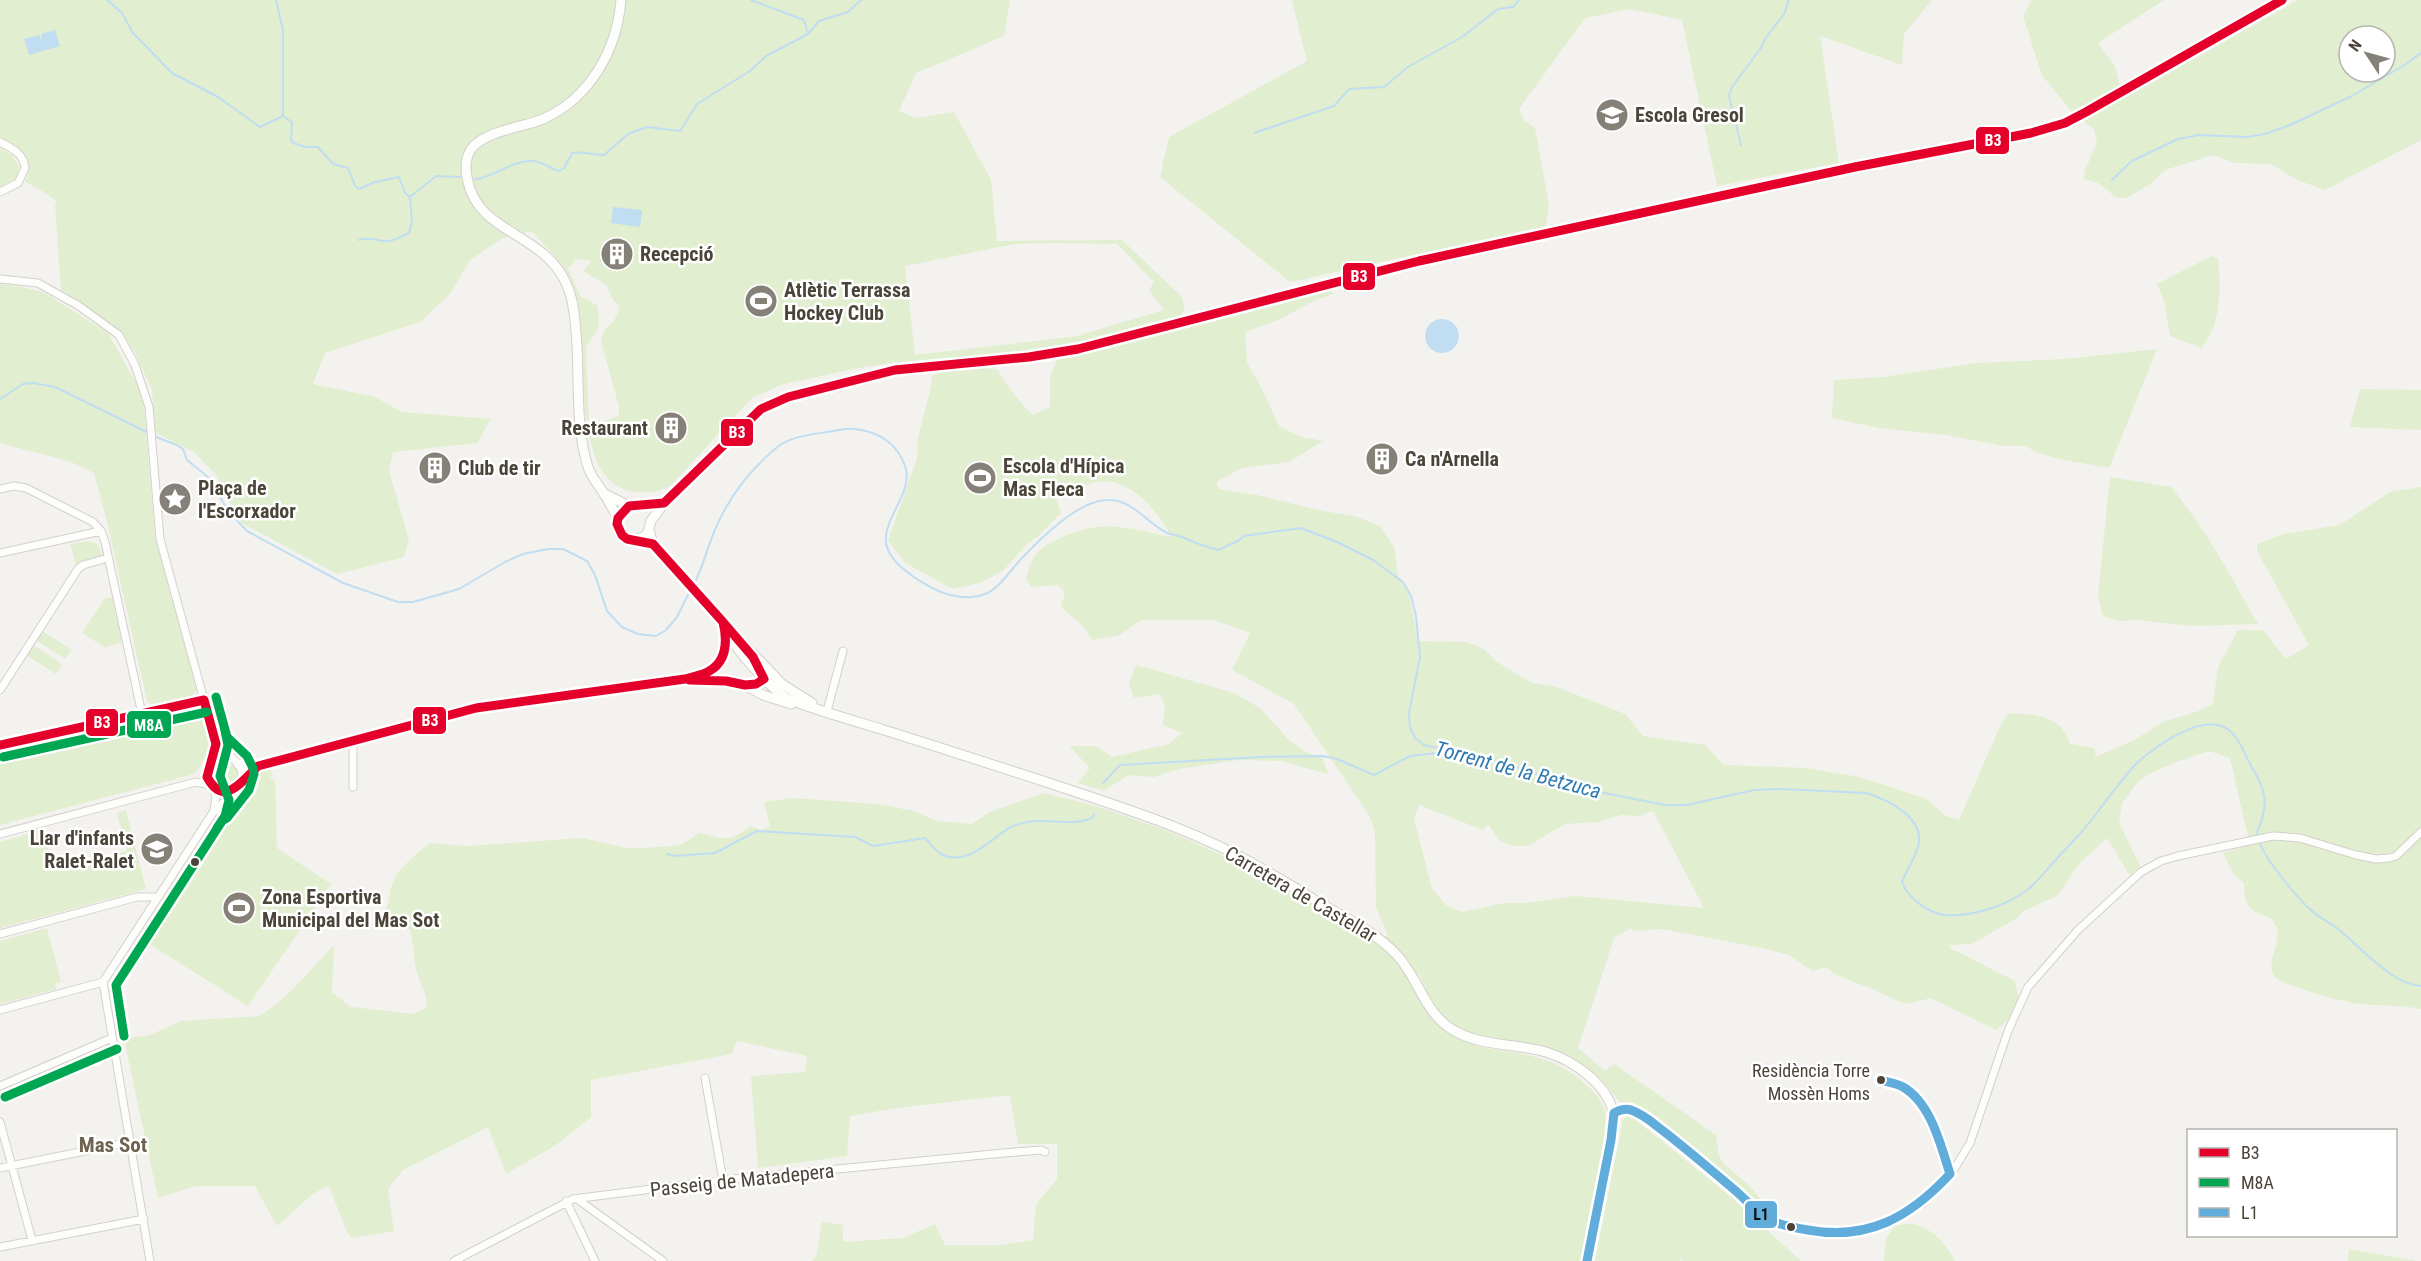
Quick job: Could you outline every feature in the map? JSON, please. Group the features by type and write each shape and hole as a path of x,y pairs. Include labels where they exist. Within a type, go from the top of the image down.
{"street":[{"path":"621,0 618,29 610,50 584,89 554,114 480,141 472,147 466,161 470,190 479,208 494,221 521,236 545,255 561,274 575,315 579,403 589,469 618,518 618,530 621,535 656,548"},
{"path":"635,540 645,536 664,502 761,410 788,397 815,388 895,370 1029,357 1078,349 1419,261 1855,167 2031,133 2065,123 2086,112 2282,0"},
{"path":"0,142 20,155 25,168 18,183 0,192"},
{"path":"0,279 28,280 50,288 108,325 119,335 135,365 145,389 152,431 160,539 216,744 207,777 216,796 214,811 103,982 150,1261"},
{"path":"0,489 14,486 26,488 93,522 101,531 142,714"},
{"path":"605,494 646,511 656,548 723,622"},
{"path":"618,518 633,506 664,502"},
{"path":"0,553 101,531"},
{"path":"0,690 78,569 83,565 108,558"},
{"name":"Carretera de Castellar","path":"723,622 727,633 764,679 780,694 804,705 1143,814 1233,853 1374,935 1410,970 1432,1012 1446,1026 1485,1043 1534,1049 1556,1056 1598,1085 1608,1097 1614,1113"},
{"name":"Carretera de Castellar","path":"723,622 782,684 824,710"},
{"path":"214,811 218,810 231,791 258,766 492,705 685,679 704,674 719,663 727,647 727,633"},
{"path":"685,679 756,684 764,679 762,669 749,655 745,645"},
{"path":"824,710 843,651"},
{"path":"745,685 763,695 791,704 804,705"},
{"path":"0,745 204,700"},
{"path":"353,740 353,787"},
{"path":"216,744 242,772 241,781"},
{"path":"196,782 210,765 223,758 258,766"},
{"path":"0,834 196,782 212,786 222,792 231,791"},
{"path":"1587,1261 1611,1140 1614,1113 1623,1109 1643,1116 1696,1157 1768,1219 1820,1234 1843,1234 1868,1228 1895,1218 1927,1200 1962,1158 1970,1143 2008,1031 2023,995 2078,930 2133,878 2155,864 2178,856 2271,836 2300,838 2376,859 2396,856 2421,832"},
{"path":"0,934 137,897 157,897"},
{"path":"0,1010 103,982"},
{"path":"0,1086 112,1038"},
{"path":"705,1078 723,1180"},
{"path":"0,1122 32,1240"},
{"path":"0,1168 130,1142"},
{"name":"Passeig de Matadepera","path":"454,1261 468,1258 566,1201 723,1180 1041,1150 1045,1152"},
{"path":"577,1199 663,1261"},
{"path":"566,1201 596,1261"},
{"path":"0,1247 144,1219"}],"green space":[{"path":"0,0 1010,0 1004,36 916,73 899,111 916,118 954,112 991,180 997,241 1122,240 1181,296 1185,308 1178,319 1075,345 1009,354 899,362 858,368 780,385 751,399 671,485 654,491 636,492 614,484 599,465 590,438 585,407 579,312 572,281 532,231 501,239 470,260 450,294 420,322 325,353 313,384 375,397 402,412 491,419 477,443 393,452 389,471 409,540 404,557 337,574 238,521 216,475 194,452 156,433 152,390 135,353 123,336 108,322 61,290 55,205 57,201 25,182 29,167 25,155 14,145 0,138","holes":["1014,244 1117,244 1154,282 1149,290 1164,310 1077,336 915,355 905,266","576,259 592,261 583,271 606,285 613,300 620,306 615,319 605,330 601,341 619,407 619,416 589,426 586,347 599,327 598,306 580,296 568,268"]},
{"path":"1292,0 1932,0 1904,34 1902,65 1820,36 1839,163 1717,186 1682,20 1630,9 1585,18 1519,109 1524,120 1535,128 1549,205 1546,226 1290,282 1160,177 1169,137 1307,61"},
{"path":"2032,0 2164,0 2098,43 2115,66 2119,83 2132,94 2298,0 2421,0 2421,140 2325,190 2297,180 2271,164 2235,163 2213,155 2165,170 2150,184 2127,198 2117,198 2098,183 2084,179 2097,142 2094,129 2070,110 2042,75 2023,16"},
{"path":"0,148 12,155 19,167 16,178 0,187"},
{"path":"2212,256 2218,258 2219,305 2213,328 2201,348 2170,336 2164,301 2157,284"},
{"path":"0,284 43,292 108,333 139,388 144,409 155,537 197,690 192,696 153,705 147,701 94,473 71,462 0,443"},
{"path":"1326,287 1334,293 1278,320 1245,332 1247,363 1279,426 1298,436 1323,441 1289,462 1242,468 1216,482 1219,489 1358,517 1381,527 1394,547 1399,579 1409,594 1418,641 1467,642 1484,649 1497,662 1532,683 1557,687 1625,714 1643,736 1705,745 1724,765 1806,768 1860,777 1927,799 1946,816 1959,820 2002,722 2009,714 2028,714 2046,718 2061,727 2070,744 2094,748 2096,757 2136,739 2165,721 2199,711 2213,704 2218,667 2238,630 2263,630 2286,659 2309,645 2257,551 2257,544 2283,534 2340,525 2390,492 2421,487 2421,1009 2343,1001 2301,988 2274,976 2272,964 2278,932 2276,926 2272,920 2252,909 2248,904 2244,883 2234,875 2223,853 2250,845 2230,758 2209,751 2149,774 2139,781 2122,803 2119,822 2140,866 2130,876 2107,838 2079,864 2057,896 2023,911 2017,918 1972,944 1950,945 1950,948 2015,981 2019,1001 2009,1019 1996,1030 1931,998 1908,1004 1897,1001 1834,974 1827,967 1812,971 1789,955 1757,947 1662,929 1640,931 1629,929 1614,938 1578,1048 1605,1071 1614,1064 1716,1135 1719,1155 1723,1163 1749,1185 1773,1215 1634,1105 1623,1106 1601,1079 1574,1060 1468,1033 1443,1016 1419,974 1410,980 1427,1011 1446,1031 1467,1042 1536,1057 1560,1066 1584,1083 1603,1104 1606,1117 1595,1203 1582,1261 812,1261 816,1257 822,1222 843,1225 843,1242 903,1238 935,1224 945,1245 1001,1245 1033,1240 1036,1204 1057,1179 1057,1144 1018,1144 1010,1095 897,1108 850,1116 847,1156 758,1168 751,1076 805,1072 807,1056 737,1041 732,1054 591,1080 591,1117 556,1145 506,1174 488,1127 403,1170 388,1189 394,1231 351,1238 329,1186 314,1193 277,1226 255,1186 196,1186 158,1198 124,1039 150,1035 181,1021 259,1016 289,992 334,945 332,993 351,1007 415,1014 427,1007 426,997 416,969 410,930 381,914 389,902 390,890 398,873 430,843 469,846 582,838 627,848 681,845 699,833 726,838 743,832 750,826 761,830 770,826 764,802 792,798 877,804 914,811 936,821 972,824 990,812 1043,793 1096,806 1171,832 1261,873 1291,893 1378,938 1388,935 1376,908 1375,833 1370,817 1294,704 1232,670 1250,633 1214,620 1141,620 1120,635 1092,640 1084,627 1061,607 1065,592 1058,585 1031,587 1026,579 1036,554 1042,548 1071,533 1113,526 1171,537 1150,505 1140,496 1117,483 1105,481 1092,483 1076,490 1056,488 1054,491 1061,513 1028,543 1004,570 980,583 953,589 905,563 888,540 917,459 918,438 932,383 931,376 964,368 998,370 1014,394 1033,415 1050,407 1050,377 1058,357","holes":["1419,805 1483,830 1488,824 1501,842 1513,846 1528,846 1565,824 1598,822 1621,815 1638,816 1653,811 1704,908 1575,896 1525,903 1504,903 1462,912 1446,905 1432,888 1414,819"]},
{"path":"2157,349 2109,468 2059,459 2038,453 2025,446 2003,446 1946,435 1879,428 1832,418 1834,380 1883,377 1976,363 2065,359"},
{"path":"2360,389 2421,390 2421,430 2350,427"},
{"path":"2110,477 2171,487 2207,536 2258,624 2192,626 2138,620 2120,621 2103,616 2098,596"},
{"path":"88,541 97,544 103,557 79,562 76,566 70,544"},
{"path":"112,597 122,643 104,647 82,633 104,599"},
{"path":"42,631 72,650 65,659 36,640"},
{"path":"33,645 62,664 56,674 26,655"},
{"path":"1136,665 1234,693 1260,708 1289,740 1306,752 1323,759 1328,774 1281,761 1238,760 1179,769 1154,777 1128,775 1104,791 1078,783 1090,768 1069,746 1096,746 1112,757 1169,744 1182,733 1163,725 1165,705 1159,694 1134,698 1129,683"},
{"path":"197,709 202,712 211,745 194,774 0,825 0,753"},
{"path":"225,763 234,766 237,775 234,784 225,787 216,784 213,775 216,766"},
{"name":"Zona Esportiva Municipal del Mas Sot","path":"271,769 273,776 269,778 275,782 277,848 331,884 248,1006 143,940 248,781 259,772"},
{"path":"126,810 146,889 0,928 0,842 43,830 54,870 127,851 117,813"},
{"path":"47,928 61,982 55,984 56,989 0,1004 0,941"},
{"path":"1627,1116 1632,1117 1730,1196 1801,1261 1683,1261 1681,1259 1680,1261 1595,1261 1623,1120"},
{"path":"1914,1224 1938,1238 1955,1261 1884,1261 1886,1238 1896,1225"},
{"path":"2349,1249 2418,1261 2348,1261"}],"water":[{"path":"55,30 60,46 29,55 24,39 39,35 42,43 41,34"},
{"path":"613,207 642,210 640,227 611,223"},
{"path":"1442,319 1454,324 1459,336 1454,348 1442,353 1430,348 1425,336 1430,324"}],"waterway":[{"path":"107,0 122,13 133,33 172,73 218,97 260,127 283,116 292,122 291,139 293,143 305,147 318,147 333,164 348,168 355,186 359,189 375,182 399,177 405,193 410,197"},
{"path":"276,0 283,30 283,116"},
{"path":"751,0 804,20 808,34"},
{"path":"475,179 525,161 537,162 559,171 564,168 572,153 604,155 628,134 647,127 680,131 697,104 750,71 766,56 808,34 819,21 848,12 861,0"},
{"path":"1254,133 1334,106 1349,89 1384,87 1408,67 1462,37 1498,9 1513,7 1519,0"},
{"path":"1741,145 1729,96 1732,87 1784,14 1789,0"},
{"path":"2112,180 2132,161 2178,139 2199,135 2247,137 2265,134 2290,125 2352,96 2421,53"},
{"path":"359,240 388,241 409,233 412,222 410,197 436,176 460,177"},
{"name":"Torrent de la Betzuca","path":"0,399 23,384 33,383 55,387 177,445 183,449 187,460 208,477 229,512 247,531 343,583 398,602 413,602 459,589 505,562 523,554 548,549 563,549 587,561 595,575 607,611 622,627 638,634 656,636 666,630 677,617 690,591"},
{"name":"Torrent de la Betzuca","path":"693,586 723,512 736,491 770,453 785,442 802,436 847,429 863,430 879,436 892,445 905,466 907,477 905,487 887,531 886,542 889,552 900,566 918,580 938,590 955,596 969,597 989,592 1003,581 1024,556 1052,529 1075,512 1098,501 1118,501 1133,508 1167,533 1218,550 1244,536 1301,528 1337,542 1373,560 1403,582 1411,596 1416,616 1420,657 1409,713 1410,727 1415,738 1424,745 1497,761 1584,789 1665,805 1687,805 1754,790 1867,793 1904,812 1917,827 1918,847 1902,882 1913,899 1938,914 1954,915 1986,910 2008,902 2026,891 2084,830 2136,764 2165,742 2202,725 2214,724 2229,730 2240,743 2260,782 2265,805 2257,832 2258,836"},
{"path":"1103,783 1120,765 1260,757 1323,756 1337,759 1374,775 1410,756 1446,752"},
{"path":"667,854 675,856 715,853 757,831 855,837 873,846 925,838 941,854 961,857 979,850 1017,824 1036,821 1084,821 1092,818 1094,814"},
{"name":"Torrent de la Betzuca","path":"2259,841 2282,878 2312,911 2338,929 2388,972 2410,984 2421,986"}],"transit line":[{"name":"B3","path":"204,700 216,744 207,777 213,786 220,791 226,791 239,785 258,766 476,708 685,679 703,674 717,665 724,652 723,622 653,544 627,539 622,535 617,524 618,518 629,506 664,503 761,409 788,397 895,370 1029,357 1078,349 1419,261 1855,167 2031,133 2065,123 2086,112 2282,0"},
{"name":"B3","path":"689,680 726,681 745,685 756,684 764,679 753,657 722,621"},
{"name":"M8A","path":"124,1036 116,985 222,821 227,818 249,790 254,774 247,756 227,737 216,697"},
{"name":"B3","path":"0,745 204,700"},
{"name":"M8A","path":"3,757 207,712"},
{"name":"M8A","path":"217,828 225,816 229,800 220,776 228,745 224,726"},
{"name":"M8A","path":"5,1097 117,1049"},
{"name":"L1","path":"1587,1261 1611,1140 1614,1113 1625,1109 1644,1116 1760,1213 1777,1223 1830,1233 1850,1232 1869,1228 1903,1214 1950,1174 1939,1138 1921,1103 1903,1087 1880,1080"}],"place":[{"name":"Escola Gresol","path":"1612,115"},
{"name":"Recepció","path":"617,254"},
{"name":"Atlètic Terrassa Hockey Club","path":"761,301"},
{"name":"Restaurant","path":"671,428"},
{"name":"Ca n'Arnella","path":"1382,459"},
{"name":"Club de tir","path":"435,468"},
{"name":"Escola d'Hípica Mas Fleca","path":"980,478"},
{"name":"Plaça de l'Escorxador","path":"175,499"},
{"name":"Llar d'infants Ralet-Ralet","path":"157,849"},
{"name":"Zona Esportiva Municipal del Mas Sot","path":"239,908"},
{"name":"Residència Torre Mossèn Homs","path":"1881,1080"}],"district":[{"name":"Mas Sot","path":"113,1145"}]}
